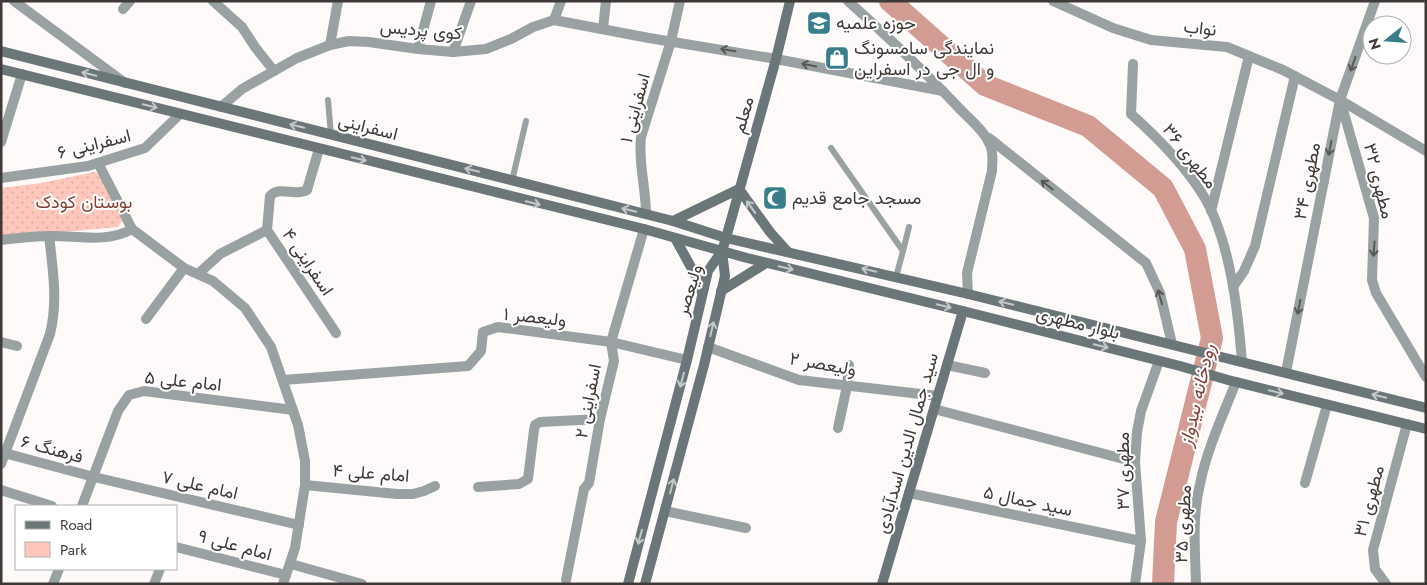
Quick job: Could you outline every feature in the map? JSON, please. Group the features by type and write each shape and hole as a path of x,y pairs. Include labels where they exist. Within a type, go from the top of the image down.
{"main road":[{"name":"معلم","path":"722,251 776,59 790,1"},
{"name":"اسفراینی","path":"1,51 646,214 726,238"},
{"name":"اسفراینی","path":"1,69 722,251"},
{"path":"673,221 739,189 770,232 787,251"},
{"path":"570,212 577,208 578,203 573,196"},
{"path":"675,238 703,293"},
{"name":"بلوار مطهری","path":"726,238 968,294 1426,408"},
{"name":"بلوار مطهری","path":"722,251 1426,429"},
{"name":"ولیعصر","path":"645,584 704,365 725,276 722,251"},
{"name":"ولیعصر","path":"628,584 687,360 708,271 722,251"},
{"path":"721,291 766,263"},
{"name":"سید جمال الدین اسدآبادی","path":"882,584 963,311"},
{"path":"1206,373 1212,354"},
{"path":"687,360 704,365"}],"street":[{"path":"14,1 126,83"},
{"path":"213,1 242,27 274,71"},
{"path":"330,45 338,1"},
{"path":"418,49 431,1"},
{"path":"453,52 471,1"},
{"path":"561,1 554,20 943,91"},
{"path":"602,29 606,1"},
{"name":"اسفراینی ۱","path":"646,214 646,192 639,152 641,137 671,41 680,1"},
{"path":"848,1 892,40 986,136 1146,263 1160,293 1172,344"},
{"name":"نواب","path":"1053,1 1113,28 1151,40 1227,48 1249,56 1295,76 1340,100 1426,151"},
{"name":"مطهری ۳۴","path":"1286,372 1340,100 1375,1"},
{"name":"کوی پردیس","path":"220,107 242,89 297,58 330,45 349,41 453,52 486,49 511,39 533,27 554,20"},
{"path":"1210,211 1249,56"},
{"name":"مطهری ۳۶","path":"1133,64 1131,114 1154,135 1181,165 1203,195 1215,221 1228,263 1238,316 1238,361"},
{"path":"1,142 22,74"},
{"path":"1233,287 1244,271 1256,246 1295,76"},
{"name":"مطهری ۳۲","path":"1340,100 1374,218 1372,280 1376,294 1426,377"},
{"name":"اسفراینی ۶","path":"1,178 88,166 145,148 180,114"},
{"path":"968,294 967,273 992,171 992,152 986,136"},
{"name":"اسفراینی ۴","path":"319,149 307,190 298,193 278,191 270,196 267,230 336,333"},
{"path":"98,163 132,229 184,268 213,281 245,308 271,347 298,426 306,461 305,485 299,525 291,564 284,579"},
{"path":"1,240 50,236 109,237 121,235 132,229"},
{"path":"198,274 220,254 267,230"},
{"name":"اسفراینی ۲","path":"566,580 584,489 589,483 600,419 614,361 611,342 644,230"},
{"path":"1,464 3,453 50,334 54,318 56,301 50,236"},
{"path":"146,319 184,268"},
{"name":"ولیعصر ۱","path":"283,380 468,366 481,351 483,332 498,328 611,342 687,360"},
{"path":"1,342 16,346"},
{"name":"ولیعصر ۲","path":"708,347 799,380 938,396"},
{"name":"مطهری ۳۷","path":"1135,584 1141,541 1135,462 1137,432 1141,411 1159,360"},
{"path":"838,428 847,386 849,365"},
{"path":"947,365 985,373"},
{"name":"مطهری ۳۵","path":"1196,584 1195,531 1200,484 1232,381"},
{"name":"امام علی ۵","path":"94,477 118,411 129,394 144,391 293,410"},
{"path":"1305,483 1328,405"},
{"path":"934,409 1135,462"},
{"path":"478,487 519,484 528,479 535,425 540,422 600,419"},
{"name":"مطهری ۳۱","path":"1386,584 1376,569 1373,550 1407,424"},
{"name":"فرهنگ ۶","path":"3,453 94,477"},
{"path":"82,505 94,477"},
{"name":"امام علی ۷","path":"94,477 299,525"},
{"name":"امام علی ۴","path":"305,485 397,494 424,492 434,486"},
{"path":"1,490 49,505"},
{"name":"سید جمال ۵","path":"909,494 1141,541"},
{"path":"665,511 746,528"},
{"name":"امام علی ۹","path":"178,548 284,579"},
{"path":"291,564 362,584"},
{"path":"53,584 59,570"},
{"path":"154,584 160,570"}],"lane":[{"path":"328,100 331,135"},
{"path":"512,181 526,121"},
{"path":"831,148 903,251"},
{"path":"896,277 909,228"}],"green space":[{"name":"بوستان کودک","path":"94,172 103,176 122,221 118,227 1,238 1,188 41,183"}],"waterway":[{"name":"رودخانه بیدواز","path":"890,1 985,85 1088,126 1163,188 1195,249 1212,338 1166,522 1163,584"}],"place":[{"name":"حوزه علمیه","path":"819,23"},
{"name":"نمایندگی سامسونگ و ال جی در اسفراین","path":"837,58"},
{"name":"مسجد جامع قدیم","path":"775,198"}]}
